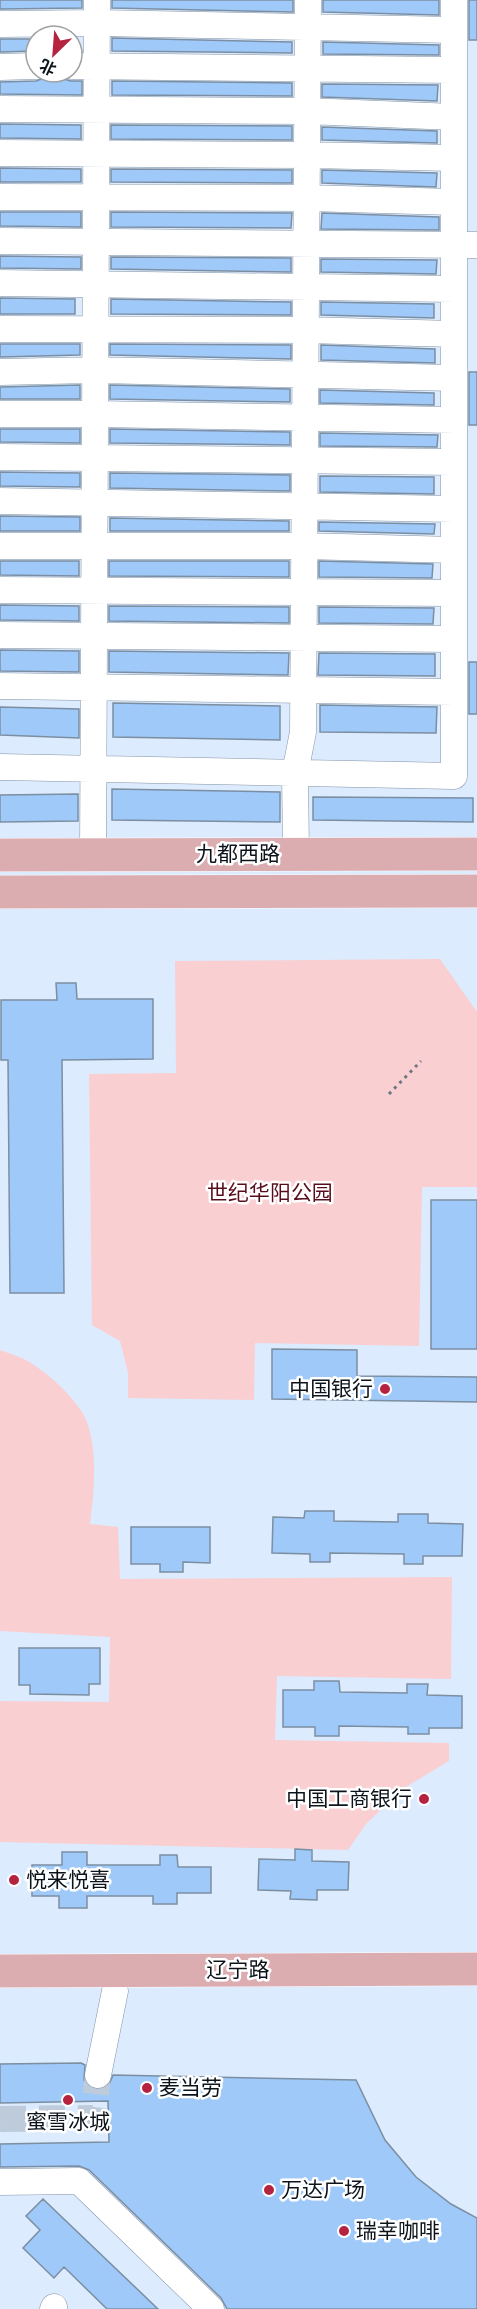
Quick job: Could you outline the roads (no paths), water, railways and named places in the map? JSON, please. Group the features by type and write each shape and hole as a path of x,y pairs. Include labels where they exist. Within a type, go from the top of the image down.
{"main road":[{"name":"九都西路","path":"0,855 477,854"},
{"name":"九都西路","path":"0,892 477,891"},
{"name":"辽宁路","path":"0,1971 477,1969"},
{"name":"辽宁路","path":"0,1992 477,1991"}],"street":[{"path":"296,853 295,773 303,732 308,0"},
{"path":"0,767 454,776 454,509 459,441 454,378 454,289 465,244 454,202 454,117 460,52 454,0"},
{"path":"93,855 96,109 84,66 97,12"},
{"path":"0,24 97,12 308,27 460,52"},
{"path":"84,66 307,68 460,52"},
{"path":"0,67 24,66"},
{"path":"0,109 307,111 454,117"},
{"path":"0,153 307,154 454,158"},
{"path":"0,197 306,198 454,202"},
{"path":"0,241 465,244"},
{"path":"0,283 454,289"},
{"path":"0,329 305,330 454,334"},
{"path":"0,372 95,370 454,378"},
{"path":"0,414 304,417 459,441"},
{"path":"0,457 304,459 459,441"},
{"path":"0,501 454,509"},
{"path":"0,546 303,546 454,550"},
{"path":"0,590 303,590 454,593"},
{"path":"0,635 454,639"},
{"path":"0,686 454,692"},
{"path":"98,2075 115,1991"},
{"path":"0,2182 79,2181 211,2309"}],"tunnel":[{"path":"0,2119 93,2118 98,2075"}],"place":[{"name":"中国银行","path":"385,1389"},
{"name":"中国工商银行","path":"424,1799"},
{"name":"悦来悦喜","path":"14,1880"},
{"name":"麦当劳","path":"147,2088"},
{"name":"蜜雪冰城","path":"68,2100"},
{"name":"万达广场","path":"269,2190"},
{"name":"瑞幸咖啡","path":"344,2231"}],"park label":[{"name":"世纪华阳公园","path":"270,1193"}]}
